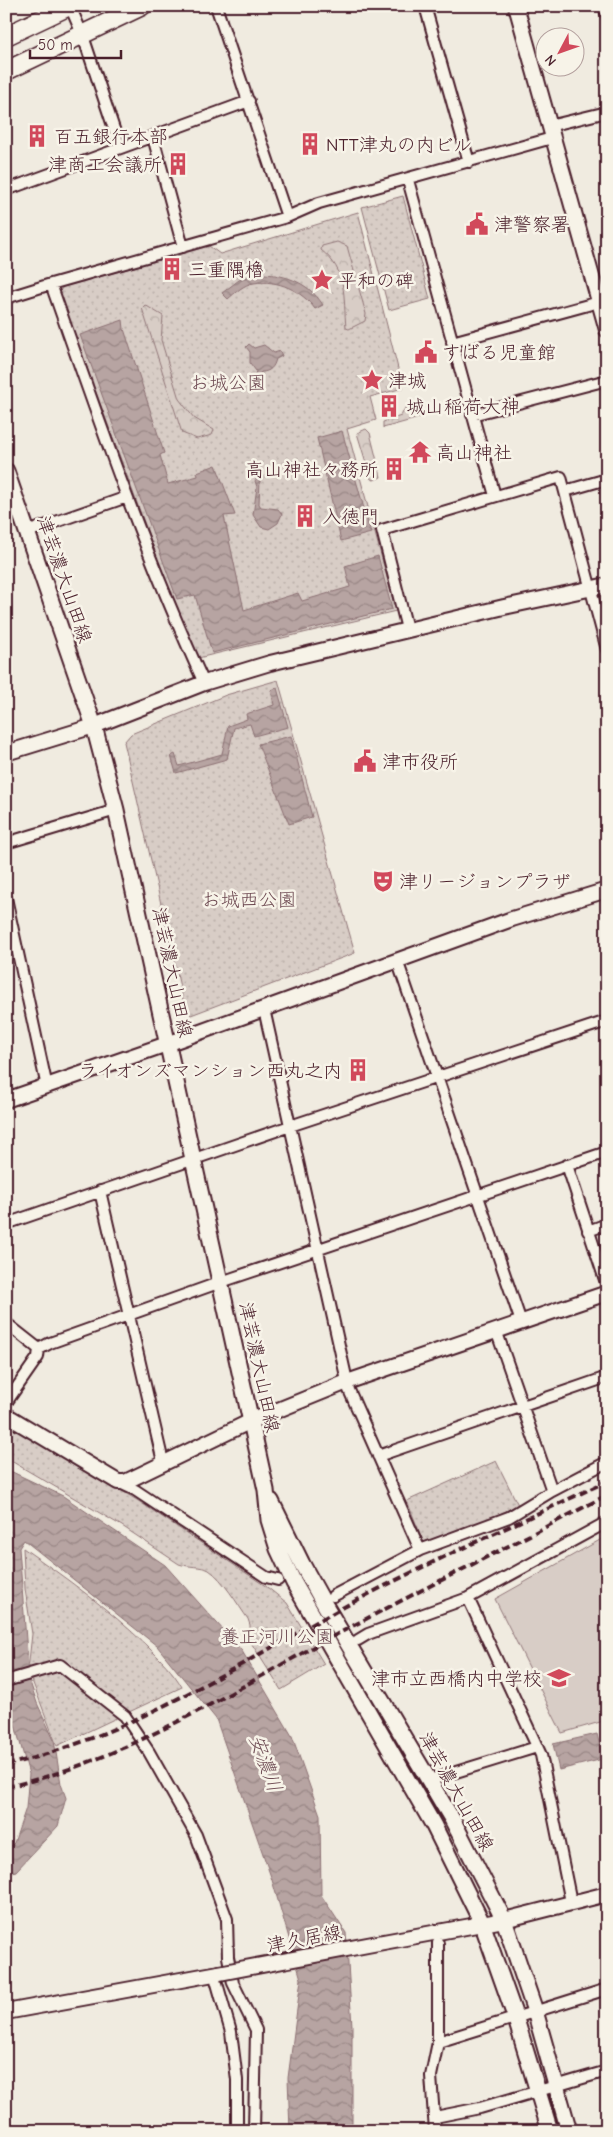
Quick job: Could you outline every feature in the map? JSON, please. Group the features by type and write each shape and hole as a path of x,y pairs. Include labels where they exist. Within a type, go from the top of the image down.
{"highway":[{"path":"6,36 69,6"},
{"path":"6,71 142,6"}],"main road":[{"name":"津芸濃大山田線","path":"6,471 94,726 116,810 266,1490 269,1520 278,1549 294,1583 434,1826 482,1923 540,2092 550,2131"},
{"name":"津芸濃大山田線","path":"266,1490 314,1586 430,1780 504,1920 535,2011 569,2131"}],"street":[{"path":"69,6 82,36 120,147"},
{"path":"216,6 287,217"},
{"path":"424,6 469,162"},
{"path":"516,6 606,324"},
{"path":"604,6 607,15"},
{"path":"6,190 249,101"},
{"path":"6,298 287,217 319,202 408,180 469,162 607,112"},
{"path":"153,137 183,247"},
{"path":"408,180 495,496"},
{"path":"51,284 127,497 174,618 204,683"},
{"path":"452,342 599,302"},
{"path":"472,415 607,380"},
{"path":"407,629 382,530 561,477 607,650"},
{"path":"565,491 607,479"},
{"path":"27,532 127,497"},
{"path":"6,753 94,726 204,683 270,663 407,629 607,585"},
{"path":"6,843 116,810"},
{"path":"6,1100 47,1087 512,919 607,890"},
{"path":"6,898 47,1087"},
{"path":"397,960 521,1322"},
{"path":"264,1008 349,1390 420,1550"},
{"path":"6,1224 290,1126 607,1021"},
{"path":"39,1349 50,1343 221,1282 607,1152"},
{"path":"567,1165 607,1286"},
{"path":"100,1191 163,1462"},
{"path":"588,1230 607,1224"},
{"path":"118,1482 131,1479 251,1421 347,1382 607,1293"},
{"path":"6,1323 39,1349"},
{"path":"496,1330 552,1491"},
{"path":"6,1403 38,1356 39,1349"},
{"path":"378,1456 607,1377"},
{"path":"6,1415 118,1482 135,1490 266,1577 278,1580"},
{"path":"333,1596 420,1550 509,1517 552,1491 607,1462"},
{"path":"358,1640 368,1634 468,1598 607,1522"},
{"path":"468,1598 541,1755 571,1902"},
{"path":"6,1681 60,1665 125,1716 149,1752 196,1835 227,1919 228,1957 233,1983 256,2030 254,2131"},
{"path":"430,1780 537,1747"},
{"name":"津久居線","path":"6,2012 504,1920 607,1894"},
{"path":"435,2131 431,2076 438,2042 438,1942"},
{"path":"217,1973 232,2032 237,2080 236,2131"},
{"path":"438,2042 515,2016 607,1989"},
{"path":"435,2117 480,2108 540,2092 557,2085 607,2071"}],"green space":[{"path":"403,196 430,299 389,310 362,207"},
{"name":"お城公園","path":"358,212 403,388 370,397 376,420 347,429 396,611 198,658 171,595 59,292 63,287 209,246 220,254"},
{"path":"337,242 347,246 366,314 365,321 349,329 346,328 344,295 340,275 330,258 321,250 322,246"},
{"path":"145,305 163,316 161,340 179,399 194,418 214,430 212,435 197,439 182,433 142,308"},
{"path":"415,405 418,407 421,415 419,418 383,428 383,422 401,416 405,408"},
{"path":"366,429 370,433 381,477 374,480 371,479 357,433"},
{"name":"お城西公園","path":"278,680 355,953 191,1015 185,1009 124,742 131,734 226,695"},
{"name":"養正河川公園","path":"6,1422 137,1500 267,1587 287,1603 324,1664 281,1690 250,1641 248,1619 225,1586 214,1574 209,1570 199,1567 179,1564 122,1526 6,1458"},
{"path":"496,1461 518,1505 481,1523 428,1543 423,1541 407,1501"},
{"path":"607,1536 607,1720 562,1733 495,1599"},
{"path":"23,1548 71,1582 118,1619 161,1660 182,1687 57,1746 28,1670 32,1634 25,1589"}],"water":[{"path":"255,274 275,275 294,280 310,290 323,305 315,309 296,292 272,283 263,282 247,285 228,299 222,293 239,280"},
{"path":"123,320 124,329 164,453 160,455 168,484 198,476 197,472 216,465 235,515 224,516 244,610 298,593 302,601 350,587 345,566 378,556 392,609 212,653 195,595 177,599 80,335"},
{"path":"249,344 254,348 264,345 274,353 280,351 282,356 276,359 273,367 261,372 259,379 254,377 256,371 250,363 250,352 246,347"},
{"path":"342,431 371,533 341,541 317,438"},
{"path":"262,474 264,477 260,480 259,504 261,507 278,509 282,514 278,523 269,529 261,527 253,515 257,487 255,481"},
{"path":"277,688 288,727 254,736 250,724 234,728 227,759 176,773 171,756 175,754 179,766 222,754 228,726 247,719 246,714 274,705 271,690"},
{"path":"291,736 312,817 289,824 258,744"},
{"name":"安濃川","path":"6,1469 63,1496 165,1565 242,1651 292,1736 320,1815 321,1895 346,1933 352,2026 352,2131 290,2131 288,2078 301,1979 272,1880 216,1719 157,1646 24,1540 19,1548 29,1679 37,1703 54,1740 61,1784 66,1798 58,1826 16,1871 6,1874 6,1851 14,1843 26,1808 29,1774 11,1711 6,1685"},
{"path":"597,1734 603,1759 559,1770 553,1744"}],"railway":[{"path":"6,1765 51,1753 95,1737 138,1718 221,1676 376,1590 607,1481"},
{"path":"6,1787 49,1776 91,1761 172,1725 328,1639 607,1495"}],"place":[{"name":"百五銀行本部","path":"37,136"},
{"name":"NTT津丸の内ビル","path":"310,144"},
{"name":"津商工会議所","path":"178,164"},
{"name":"津警察署","path":"477,224"},
{"name":"三重隅櫓","path":"172,269"},
{"name":"平和の碑","path":"322,280"},
{"name":"すばる児童館","path":"426,352"},
{"name":"津城","path":"372,380"},
{"name":"城山稲荷大神","path":"389,406"},
{"name":"高山神社","path":"420,452"},
{"name":"高山神社々務所","path":"394,469"},
{"name":"入徳門","path":"305,516"},
{"name":"津市役所","path":"365,761"},
{"name":"津リージョンプラザ","path":"383,881"},
{"name":"ライオンズマンション西丸之内","path":"358,1070"},
{"name":"津市立西橋内中学校","path":"559,1678"}]}
